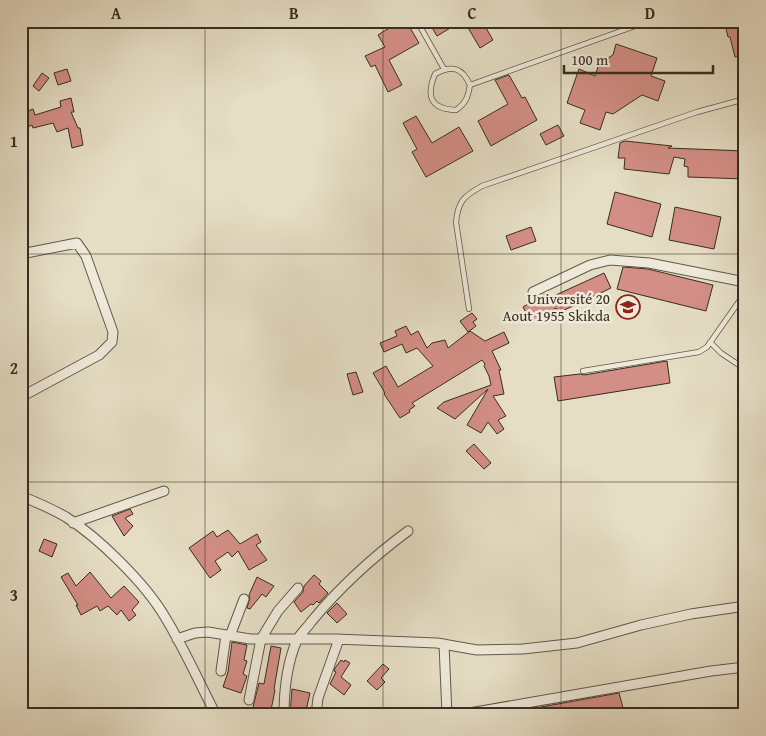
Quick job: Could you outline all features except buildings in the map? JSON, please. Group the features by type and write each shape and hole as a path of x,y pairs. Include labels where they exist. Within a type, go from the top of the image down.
{"street":[{"path":"21,254 77,243 86,256 113,332 112,342 98,355 21,396"},
{"path":"533,292 590,265 610,260 649,263 745,282"},
{"path":"73,522 164,492"},
{"path":"21,496 73,522 96,540 146,591 164,615 216,715"},
{"path":"284,715 284,696 288,668 298,639 321,610 372,560 408,531"},
{"path":"249,700 261,639 278,611 298,588"},
{"path":"221,670 228,635 244,599"},
{"path":"177,639 195,633 208,632 261,639 339,639 444,644 486,650 523,649 577,643 691,614 745,606"},
{"path":"316,715 318,698 339,639"},
{"path":"444,644 447,715"},
{"path":"458,715 745,667"}],"lane":[{"path":"417,21 444,69"},
{"path":"470,85 649,21"},
{"path":"444,69 456,69 466,75 470,85 469,97 464,105 456,110 439,107 430,96 430,84 434,74 444,69"},
{"path":"469,309 456,222 457,210 463,198 482,186 510,176 697,112 745,99"},
{"path":"583,372 699,352 707,347 745,293"},
{"path":"710,342 721,354 745,369"}],"place":[{"name":"Université 20 Aout 1955 Skikda","path":"628,307"}]}
